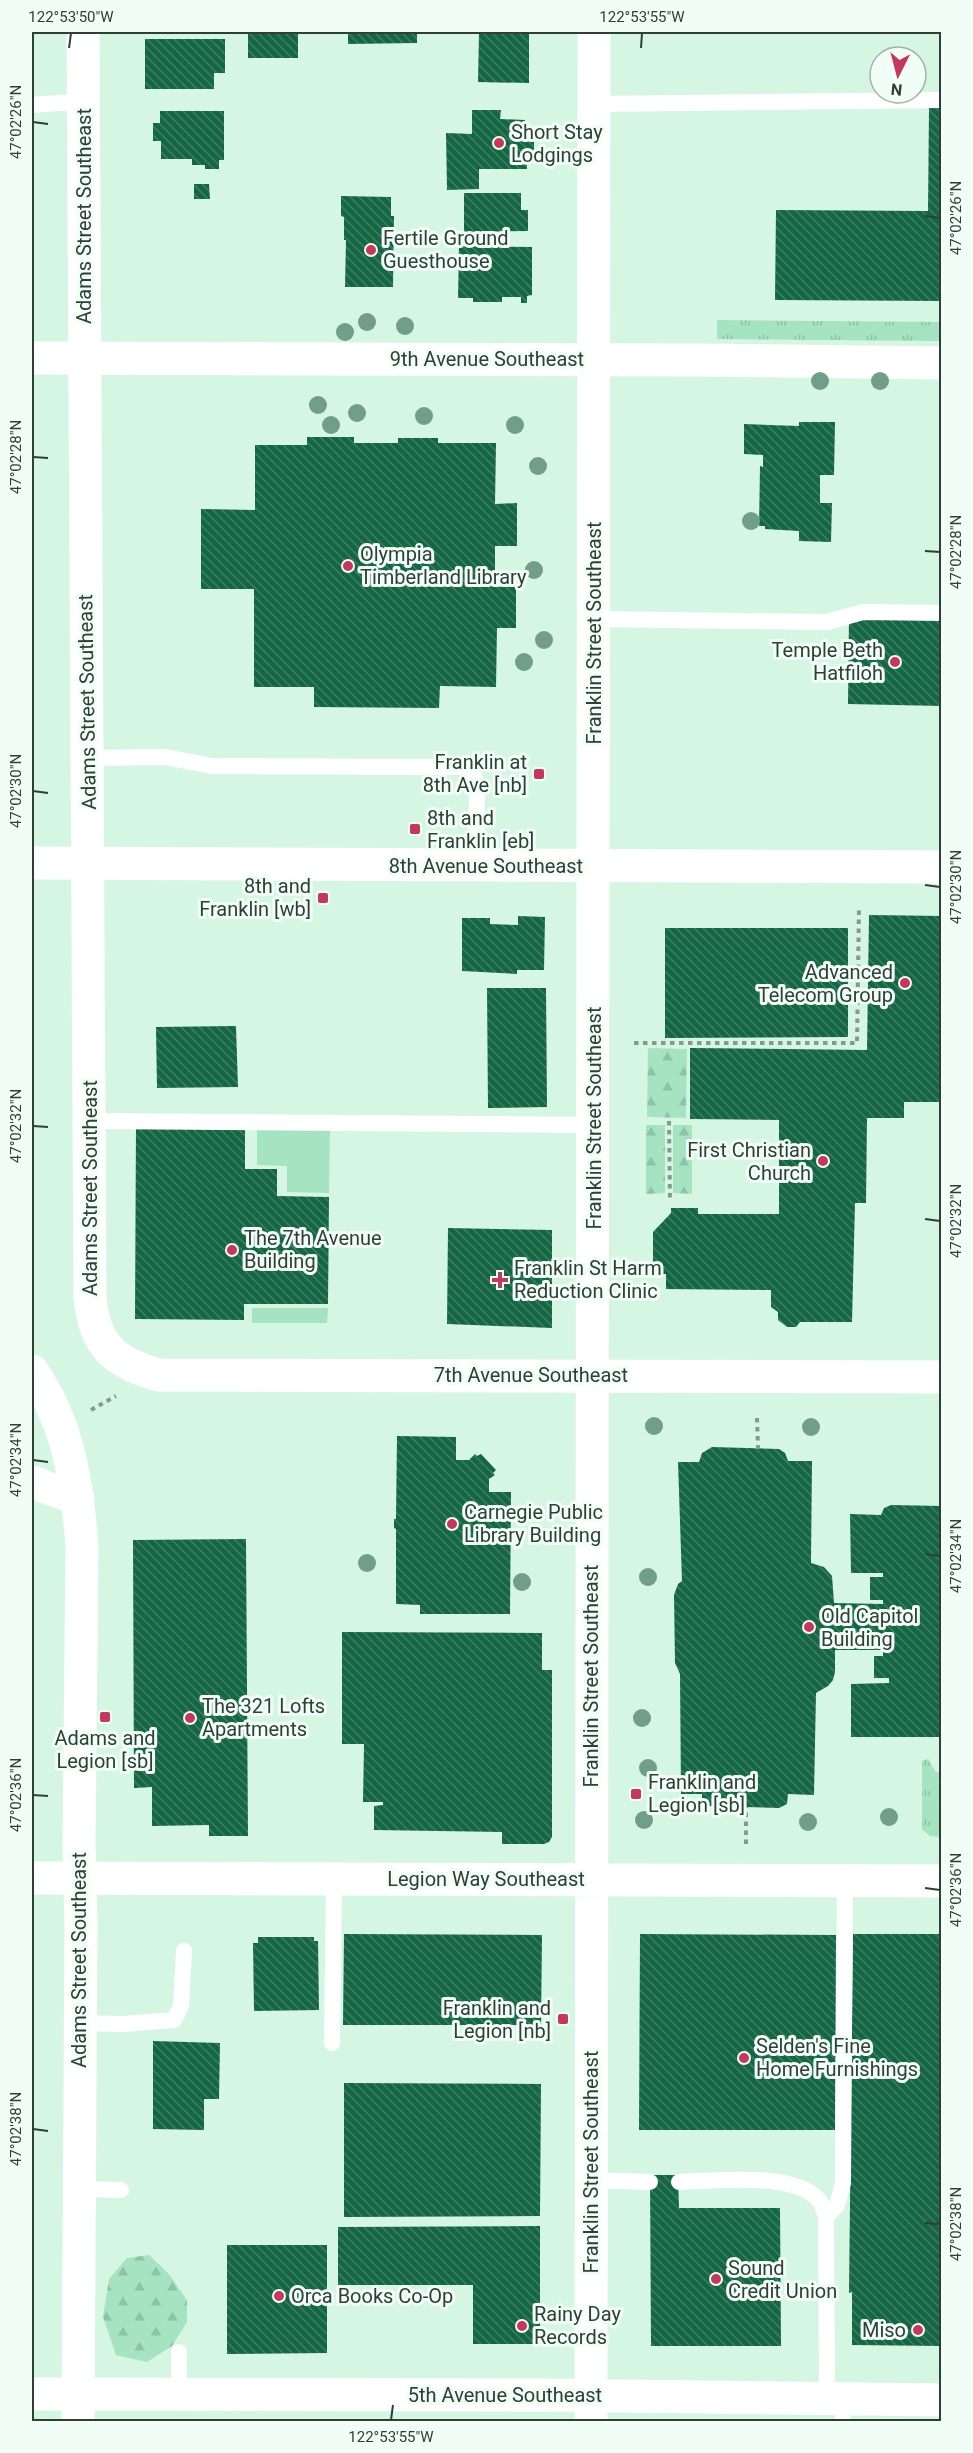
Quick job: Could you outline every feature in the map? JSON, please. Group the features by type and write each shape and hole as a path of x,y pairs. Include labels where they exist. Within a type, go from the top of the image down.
{"street":[{"name":"Adams Street Southeast","path":"83,32 91,1315 96,1333 107,1348 122,1362"},
{"name":"Franklin Street Southeast","path":"591,2408 595,866 594,32"},
{"name":"9th Avenue Southeast","path":"32,358 594,359 942,363"},
{"name":"8th Avenue Southeast","path":"32,863 942,867"},
{"name":"7th Avenue Southeast","path":"122,1362 159,1375 942,1377"},
{"name":"Adams Street Southeast","path":"32,1371 54,1410 70,1452 78,1499 82,1546 78,2408"},
{"path":"32,1482 78,1499"},
{"name":"Legion Way Southeast","path":"32,1878 942,1881"},
{"name":"5th Avenue Southeast","path":"32,2394 78,2408 179,2394 591,2408 838,2406 942,2400"}],"lane":[{"path":"595,104 942,100"},
{"path":"32,105 84,101"},
{"path":"594,619 827,622 863,612 942,613"},
{"path":"88,758 165,757 212,766 466,766 474,776 477,790 476,866"},
{"path":"90,1121 594,1125"},
{"path":"332,2043 334,1879"},
{"path":"826,2217 837,2205 843,2183 845,1880"},
{"path":"80,2023 122,2024 174,2020 181,2006 184,1951"},
{"path":"592,2180 650,2182"},
{"path":"679,2182 781,2182 804,2189 820,2201 826,2217 838,2406"},
{"path":"79,2189 121,2190"},
{"path":"179,2352 179,2394"}],"path":[{"path":"634,1043 857,1043 859,907"},
{"path":"669,1121 670,1202"},
{"path":"84,1414 114,1397"},
{"path":"757,1418 758,1449"},
{"path":"746,1807 746,1844"}],"green space":[{"path":"717,320 941,322 941,341 717,339"},
{"path":"648,1048 687,1049 686,1118 647,1117"},
{"path":"646,1125 665,1125 665,1193 646,1194"},
{"path":"673,1125 692,1125 692,1194 673,1193"},
{"path":"257,1129 330,1130 329,1193 287,1192 287,1166 257,1165"},
{"path":"252,1308 328,1308 327,1323 252,1323"},
{"path":"928,1759 936,1772 941,1773 941,1837 930,1836 922,1829 922,1761"},
{"path":"149,2255 168,2273 187,2300 187,2322 172,2346 147,2362 116,2355 103,2317 109,2279 127,2258"}],"building":[{"path":"248,32 298,32 298,58 248,58"},
{"path":"348,32 417,32 417,43 348,44"},
{"path":"479,32 529,32 529,83 478,82"},
{"path":"145,39 225,39 225,73 214,73 214,89 145,89"},
{"path":"929,107 942,107 942,301 775,300 776,210 928,211"},
{"path":"472,110 501,110 500,119 525,120 525,129 534,130 534,155 527,155 527,169 479,169 479,189 447,190 446,133 472,134"},
{"path":"160,111 224,111 224,160 219,160 219,169 205,169 205,165 192,165 192,159 161,159 161,141 153,141 153,123 160,123"},
{"path":"194,184 209,184 210,199 194,199"},
{"path":"464,193 521,193 521,210 528,210 528,231 464,232"},
{"path":"341,196 391,197 391,216 394,216 393,287 345,287 346,240 344,240 344,217 341,216"},
{"path":"459,246 532,247 532,295 527,296 527,303 521,303 521,297 502,297 502,302 473,302 473,298 458,298"},
{"path":"799,422 835,422 834,475 820,475 820,503 832,503 831,542 799,541 799,531 765,529 765,526 759,526 760,466 763,467 763,455 744,454 744,424 799,426"},
{"name":"Olympia Timberland Library","path":"307,437 354,437 354,443 398,443 398,438 438,438 438,443 496,443 495,504 517,503 517,546 495,546 495,587 516,586 516,628 497,628 496,687 440,686 439,708 314,707 314,687 254,687 254,589 201,589 201,509 255,510 255,445 307,445"},
{"name":"Temple Beth Hatfiloh","path":"849,618 942,620 942,706 848,704"},
{"name":"First Christian Church","path":"869,915 942,916 942,1102 904,1102 904,1118 867,1118 866,1203 855,1203 852,1322 800,1322 796,1327 787,1327 778,1320 778,1312 771,1307 771,1290 666,1289 666,1274 653,1274 653,1232 671,1213 671,1208 698,1208 698,1214 779,1214 779,1120 690,1119 690,1048 867,1050"},
{"path":"518,916 545,917 544,970 517,970 517,974 462,971 462,918 490,918 490,924 518,925"},
{"path":"665,928 848,928 848,1037 665,1038"},
{"path":"487,988 546,988 547,1107 488,1108"},
{"path":"236,1026 238,1087 157,1088 156,1027"},
{"name":"The 7th Avenue Building","path":"136,1125 245,1126 245,1169 277,1169 277,1196 329,1197 328,1304 244,1304 244,1320 135,1319"},
{"path":"448,1228 552,1230 552,1328 447,1324"},
{"name":"Carnegie Public Library Building","path":"397,1436 456,1437 456,1460 469,1460 475,1454 477,1456 481,1454 496,1470 493,1473 495,1475 489,1479 489,1492 511,1492 510,1614 420,1614 420,1605 396,1604 394,1519 396,1519"},
{"name":"Old Capitol Building","path":"712,1447 779,1449 785,1453 788,1461 812,1461 811,1563 824,1567 832,1576 834,1603 883,1604 883,1600 870,1600 870,1577 883,1577 883,1573 851,1573 850,1514 881,1515 884,1508 891,1505 942,1506 942,1737 851,1737 851,1684 889,1683 889,1678 874,1678 874,1656 883,1656 883,1650 835,1650 833,1680 816,1693 814,1795 788,1794 787,1804 779,1808 708,1806 702,1800 702,1794 681,1794 680,1674 675,1663 674,1595 678,1584 682,1581 678,1462 699,1462 702,1453"},
{"name":"The 321 Lofts Apartments","path":"246,1539 248,1836 209,1836 209,1825 152,1826 152,1787 134,1788 133,1540"},
{"path":"342,1632 542,1633 542,1670 552,1670 552,1837 549,1842 502,1844 502,1832 374,1830 374,1806 383,1805 383,1802 363,1802 364,1744 342,1744"},
{"path":"344,1934 542,1935 541,2025 343,2025"},
{"path":"640,1934 836,1935 835,2130 639,2130"},
{"path":"853,1934 942,1934 942,2346 852,2345 852,2292 849,2293"},
{"path":"258,1937 314,1937 314,1941 318,1941 319,2010 254,2011 253,1943 258,1943"},
{"path":"153,2041 220,2043 219,2099 204,2099 204,2130 153,2129"},
{"path":"344,2083 541,2084 540,2216 344,2217"},
{"name":"Sound Credit Union","path":"650,2175 678,2175 679,2208 780,2208 781,2346 651,2346"},
{"path":"540,2226 540,2344 473,2344 473,2285 338,2285 338,2227"},
{"path":"227,2245 327,2245 327,2353 227,2354"}],"place":[{"name":"Short Stay Lodgings","path":"499,143"},
{"name":"Fertile Ground Guesthouse","path":"371,250"},
{"name":"Olympia Timberland Library","path":"348,566"},
{"name":"Temple Beth Hatfiloh","path":"895,662"},
{"name":"Franklin at 8th Ave [nb]","path":"539,774"},
{"name":"8th and Franklin [eb]","path":"415,829"},
{"name":"8th and Franklin [wb]","path":"323,898"},
{"name":"Advanced Telecom Group","path":"905,983"},
{"name":"First Christian Church","path":"823,1161"},
{"name":"The 7th Avenue Building","path":"232,1250"},
{"name":"Franklin St Harm Reduction Clinic","path":"500,1280"},
{"name":"Carnegie Public Library Building","path":"452,1524"},
{"name":"Old Capitol Building","path":"809,1627"},
{"name":"Adams and Legion [sb]","path":"105,1717"},
{"name":"The 321 Lofts Apartments","path":"190,1718"},
{"name":"Franklin and Legion [sb]","path":"636,1794"},
{"name":"Franklin and Legion [nb]","path":"563,2019"},
{"name":"Selden's Fine Home Furnishings","path":"744,2058"},
{"name":"Sound Credit Union","path":"716,2279"},
{"name":"Orca Books Co-Op","path":"279,2296"},
{"name":"Rainy Day Records","path":"522,2326"},
{"name":"Miso","path":"918,2330"}]}
